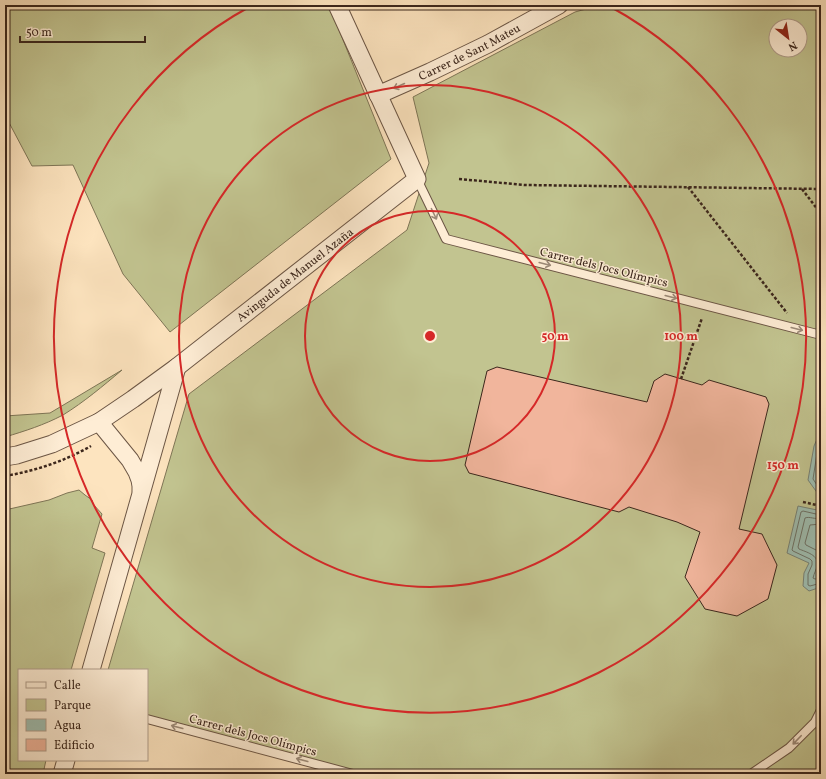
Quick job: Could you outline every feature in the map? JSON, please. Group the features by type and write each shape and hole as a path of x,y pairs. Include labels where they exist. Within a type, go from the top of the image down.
{"street":[{"path":"337,5 417,179"},
{"name":"Carrer de Sant Mateu","path":"378,95 488,44 559,5"},
{"name":"Avinguda de Manuel Azaña","path":"5,457 17,455 52,444 99,422 134,399 417,179"},
{"path":"91,669 176,367"},
{"path":"99,422 138,472 141,486 140,495"},
{"path":"62,774 66,761"}],"lane":[{"name":"Carrer dels Jocs Olímpics","path":"417,179 446,239 821,335"},
{"path":"751,774 789,748 815,722 821,710"},
{"name":"Carrer dels Jocs Olímpics","path":"148,719 353,774"}],"path":[{"path":"460,179 525,185 821,189"},
{"path":"688,187 800,330"},
{"path":"802,189 821,214"},
{"path":"681,379 707,306"},
{"path":"803,502 821,506"}],"green space":[{"path":"5,5 329,5 391,159 170,332 123,274 73,165 32,166 5,115"},
{"path":"601,5 821,5 821,774 341,774 148,720 148,669 108,669 189,394 407,230 429,163 413,97 575,12"},
{"path":"122,370 101,388 63,415 42,425 5,437 5,416 50,413"},
{"path":"79,490 92,500 93,504 102,514 92,548 105,553 71,669 18,669 18,761 46,761 43,774 5,774 5,510 49,500"}],"water":[{"path":"821,430 821,498 808,480 814,446"},
{"path":"798,506 817,510 821,507 821,585 818,588 809,591 803,586 804,573 809,563 787,553"}],"building":[{"path":"497,367 647,402 654,381 665,374 702,385 709,380 766,397 769,404 739,529 762,534 777,565 768,599 737,616 705,609 685,577 700,532 677,522 629,507 619,512 469,473 465,465 487,371"}]}
